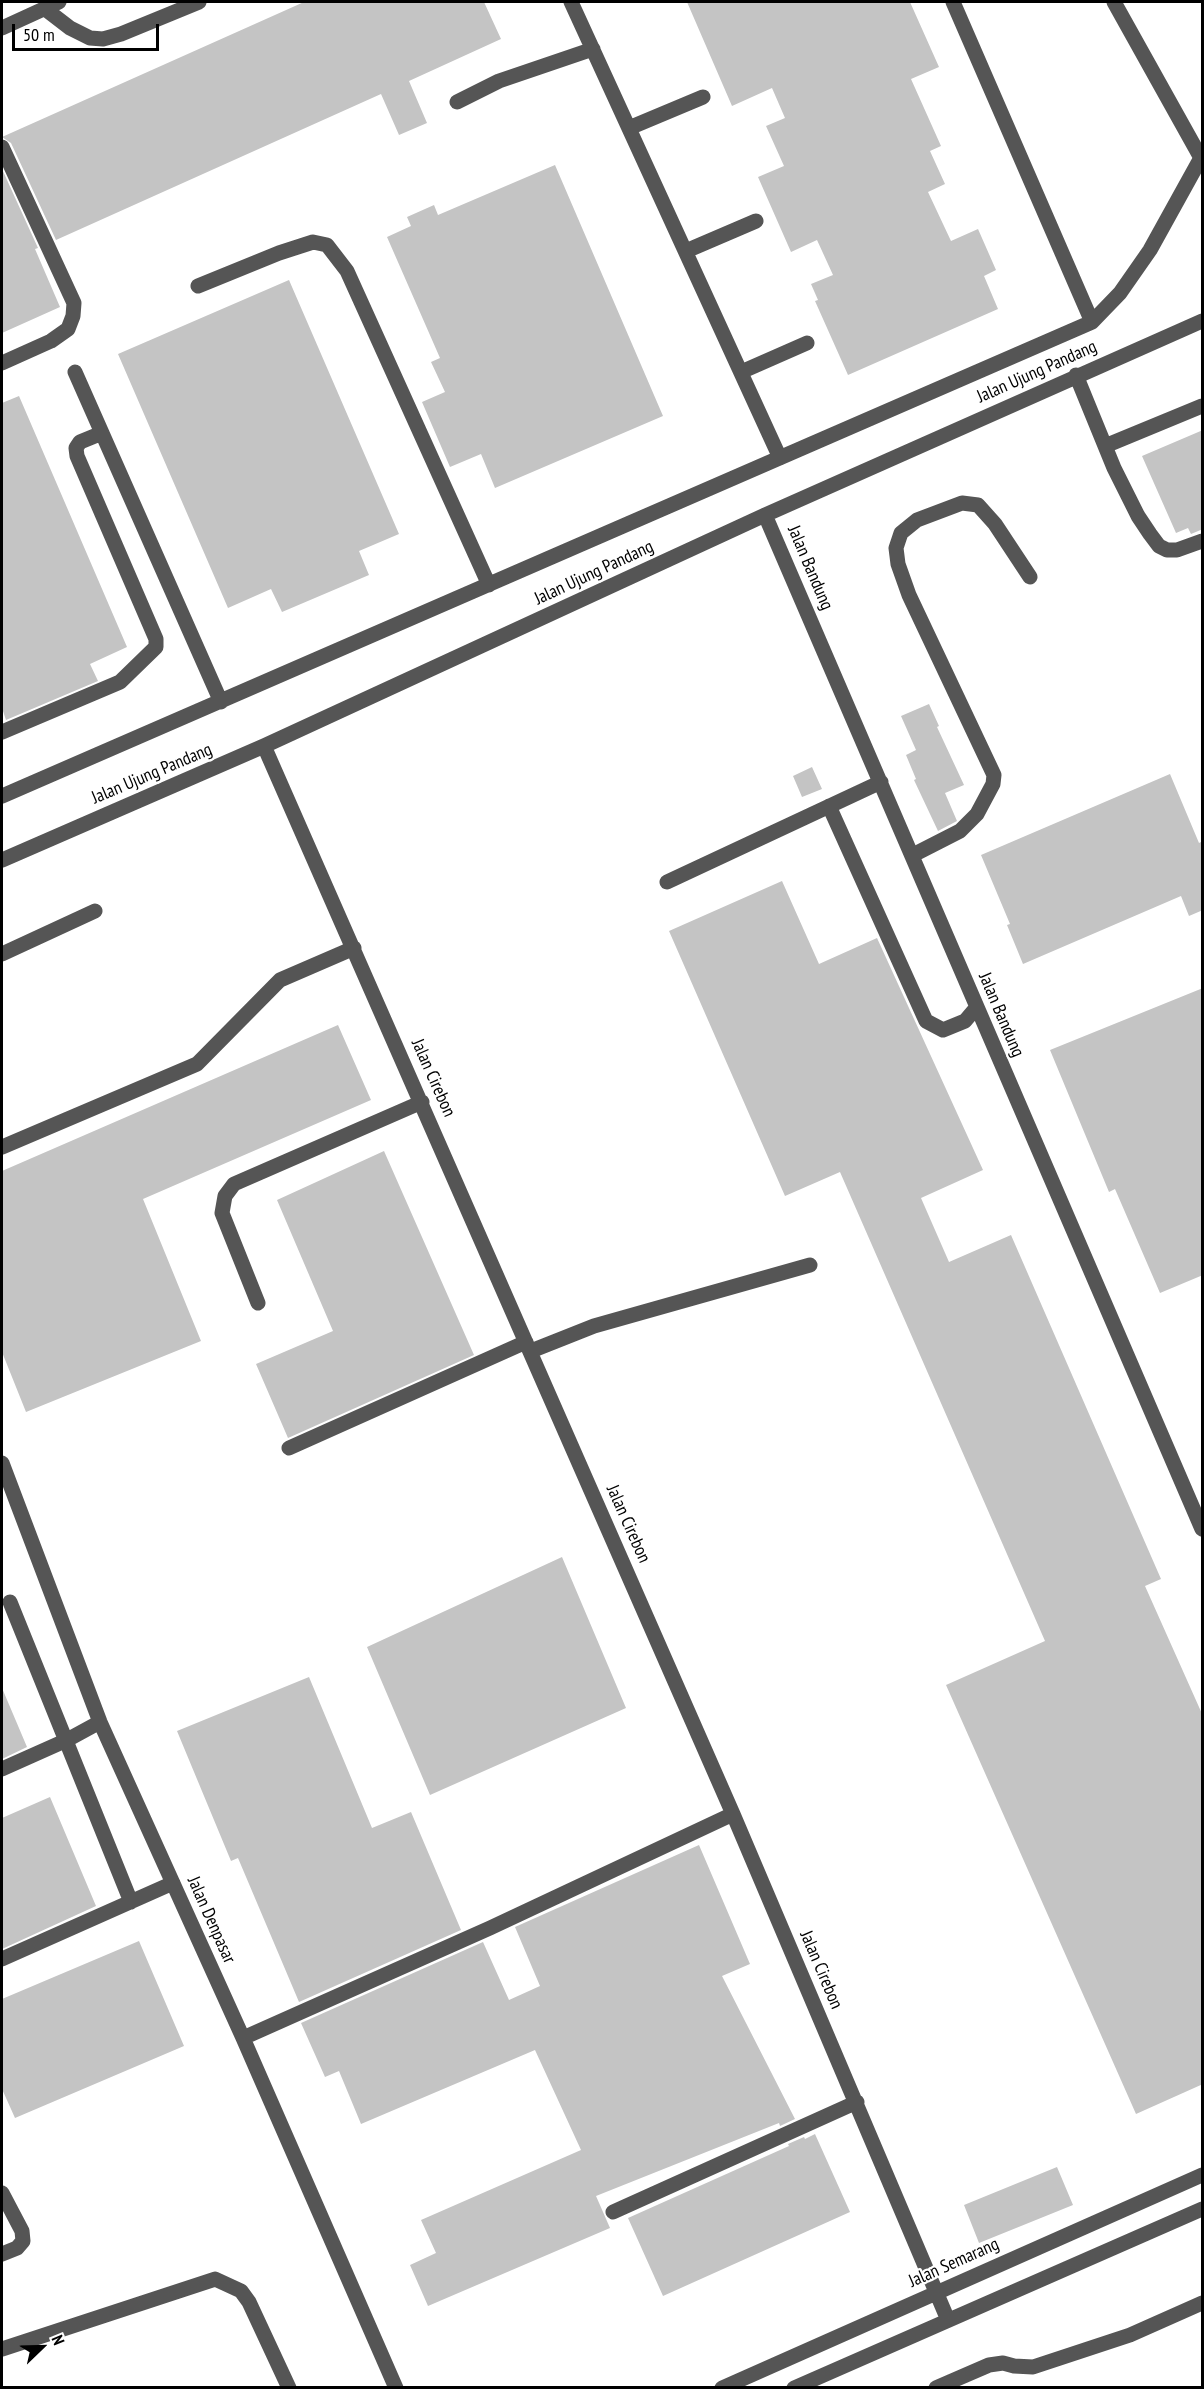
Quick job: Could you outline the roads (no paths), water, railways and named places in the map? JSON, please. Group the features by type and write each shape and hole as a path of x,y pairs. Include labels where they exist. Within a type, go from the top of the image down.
{"street":[{"path":"2,28 59,2"},
{"path":"44,8 70,28 90,38 103,39 121,34 199,2"},
{"path":"571,2 780,458"},
{"path":"952,2 1092,322"},
{"path":"2,796 1092,322 1120,293 1150,250 1202,157 1114,2"},
{"path":"457,102 499,81 593,49"},
{"path":"629,128 703,97"},
{"path":"2,147 74,303 73,316 68,329 51,341 2,363"},
{"path":"686,251 756,221"},
{"path":"198,286 313,242 327,245 347,271 489,585"},
{"name":"Jalan Ujung Pandang","path":"2,861 264,746 765,514 1203,321"},
{"path":"741,372 807,343"},
{"path":"75,372 221,702"},
{"path":"1076,375 1105,446 1138,516 1159,546 1167,550 1178,550 1203,541"},
{"path":"1105,446 1203,406"},
{"path":"2,732 122,680 156,647 156,639 76,452 80,442 102,433"},
{"path":"913,855 960,831 977,814 993,784 994,776 909,595 898,564 896,548 901,533 917,520 962,503 978,505 995,524 1030,577"},
{"name":"Jalan Bandung","path":"765,514 913,855 976,1008 1203,1529"},
{"name":"Jalan Cirebon","path":"264,746 734,1814 948,2320"},
{"path":"667,882 881,782"},
{"path":"830,806 926,1021 943,1030 965,1021 976,1008"},
{"path":"2,954 95,911"},
{"path":"2,1148 197,1064 280,980 354,948"},
{"path":"258,1303 222,1213 225,1196 234,1184 422,1101"},
{"path":"290,1448 528,1346 810,1264"},
{"name":"Jalan Denpasar","path":"2,1464 100,1722 243,2038 396,2388"},
{"path":"10,1602 131,1902"},
{"path":"2,1769 67,1740 100,1722"},
{"path":"243,2038 490,1928 734,1814"},
{"path":"2,1959 173,1883"},
{"path":"613,2212 857,2102"},
{"name":"Jalan Semarang","path":"722,2388 1203,2175"},
{"path":"2,2193 22,2231 23,2241 17,2248 2,2254"},
{"path":"794,2388 1203,2209"},
{"path":"2,2349 215,2279 241,2291 249,2302 288,2388"},
{"path":"936,2388 989,2365 1003,2363 1033,2367 1130,2335 1203,2303"}]}
